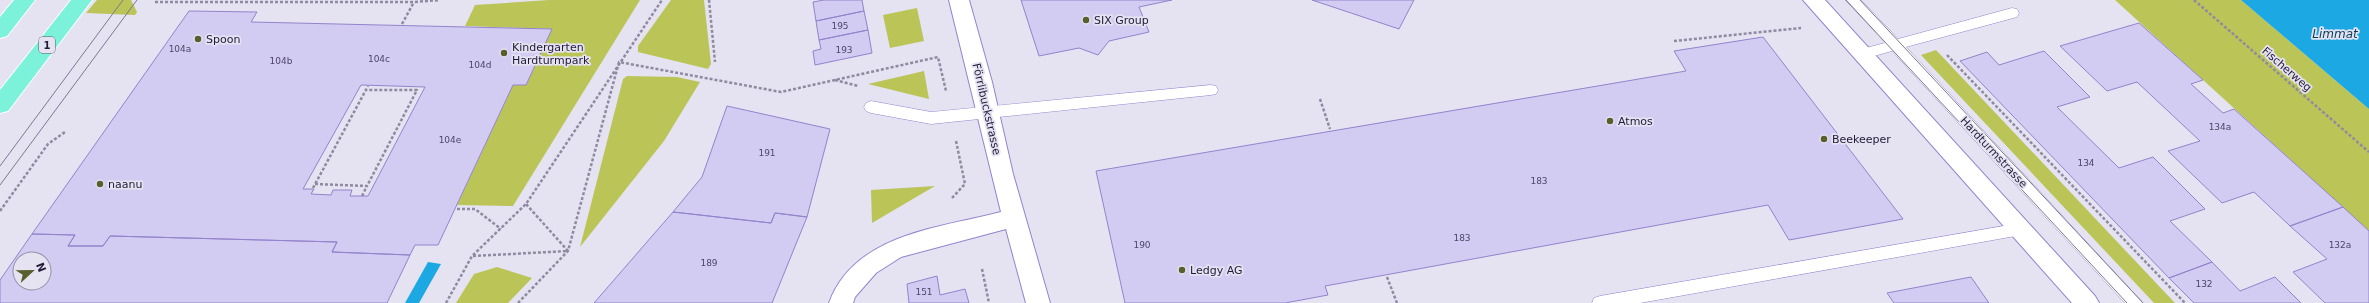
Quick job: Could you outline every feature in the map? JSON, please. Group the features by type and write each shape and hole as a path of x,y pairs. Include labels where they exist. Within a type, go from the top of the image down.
{"main road":[{"path":"0,31 25,0"},
{"name":"1","path":"0,105 82,0"}],"street":[{"name":"Förrlibuckstrasse","path":"960,0 1014,218 1038,303"},
{"path":"1813,0 2087,303"},
{"path":"841,303 845,292 868,266 895,249 1014,218"}],"lane":[{"name":"Hardturmstrasse","path":"1853,0 2135,303"},
{"path":"1863,54 2012,12"},
{"path":"871,107 931,118 1211,90"},
{"path":"1600,303 2021,229"}],"path":[{"path":"155,2 414,2 440,0"},
{"path":"446,303 472,256 526,204 619,62 662,0"},
{"path":"709,0 715,62"},
{"name":"Fischerweg","path":"2194,0 2369,152"},
{"path":"402,24 414,2"},
{"path":"1674,41 1805,27"},
{"path":"1914,39 1944,53 2185,303"},
{"path":"619,62 781,92 938,57"},
{"path":"518,303 568,251 619,62"},
{"path":"313,188 368,86"},
{"path":"362,196 417,90 366,90"},
{"path":"1320,100 1330,129"},
{"path":"0,211 48,144 65,132"},
{"path":"315,184 367,186"},
{"path":"526,204 568,251"},
{"path":"457,209 475,209 501,229"},
{"path":"472,256 568,251"},
{"path":"982,269 989,303"},
{"path":"1387,277 1396,303"}],"green space":[{"path":"97,0 131,0 137,12 135,15 86,13"},
{"path":"549,0 640,0 513,206 457,205 513,85 526,85 552,29 465,26 475,5"},
{"path":"671,0 704,0 711,64 708,69 638,52 638,46"},
{"path":"2115,0 2241,0 2369,109 2369,231"},
{"path":"917,8 924,41 890,48 883,15"},
{"path":"1936,50 2175,303 2154,303 1921,55"},
{"path":"924,71 929,99 868,84"},
{"path":"627,76 677,77 700,82 664,141 580,247 623,79"},
{"path":"935,186 872,223 871,190"},
{"path":"497,267 532,278 508,303 456,303 474,274"}],"water":[{"name":"Limmat","path":"2241,0 2369,0 2369,109"},
{"path":"428,262 441,264 419,303 405,303"}],"building":[{"path":"824,0 862,0 864,11 816,21 813,2"},
{"name":"SIX Group","path":"1021,0 1172,0 1139,7 1149,32 1109,41 1098,55 1079,48 1039,56"},
{"path":"1312,0 1414,0 1399,29"},
{"path":"189,11 257,12 251,22 552,29 526,85 513,85 438,245 415,245 410,255 332,252 337,242 110,236 103,246 68,246 75,235 32,234","holes":["361,85 425,87 368,196 350,196 352,190 333,190 331,195 311,194 314,189 303,189"]},
{"path":"864,11 868,30 819,40 816,21"},
{"path":"2139,23 2203,80 2191,84 2223,113 2234,109 2343,207 2290,226 2254,192 2222,203 2168,151 2200,141 2137,82 2107,91 2060,46"},
{"path":"868,30 872,53 815,65 813,51 821,49 819,40"},
{"name":"Atmos","path":"1763,37 1903,219 1789,240 1768,205 1325,286 1328,295 1285,303 1125,303 1096,171 1686,71 1674,51"},
{"path":"2044,51 2090,97 2057,107 2119,168 2153,157 2205,209 2170,221 2212,262 2169,278 1960,61 1987,52 1999,65"},
{"path":"727,106 830,129 807,217 775,213 771,223 673,212 702,177"},
{"path":"2343,207 2369,231 2369,303 2325,303 2293,272 2327,259 2290,226"},
{"path":"673,212 771,223 775,213 807,217 772,303 594,303"},
{"path":"32,234 75,235 68,246 103,246 110,236 337,242 332,252 410,255 387,303 0,303 0,280 12,263 12,291 52,291 52,251 20,251"},
{"path":"2212,262 2240,291 2275,277 2301,303 2194,303 2169,278"},
{"path":"937,276 940,295 965,289 969,303 909,303 907,284"},
{"path":"1971,277 1989,303 1894,303 1887,293"}],"tram line":[{"path":"0,166 123,0"},
{"path":"0,185 137,0"},
{"path":"1846,0 2127,303"},
{"path":"1860,0 2143,303"}],"place":[{"name":"SIX Group","path":"1086,20"},
{"name":"Spoon","path":"198,39"},
{"name":"Kindergarten Hardturmpark","path":"504,53"},
{"name":"Atmos","path":"1610,121"},
{"name":"Beekeeper","path":"1824,139"},
{"name":"naanu","path":"100,184"},
{"name":"Ledgy AG","path":"1182,270"}]}
